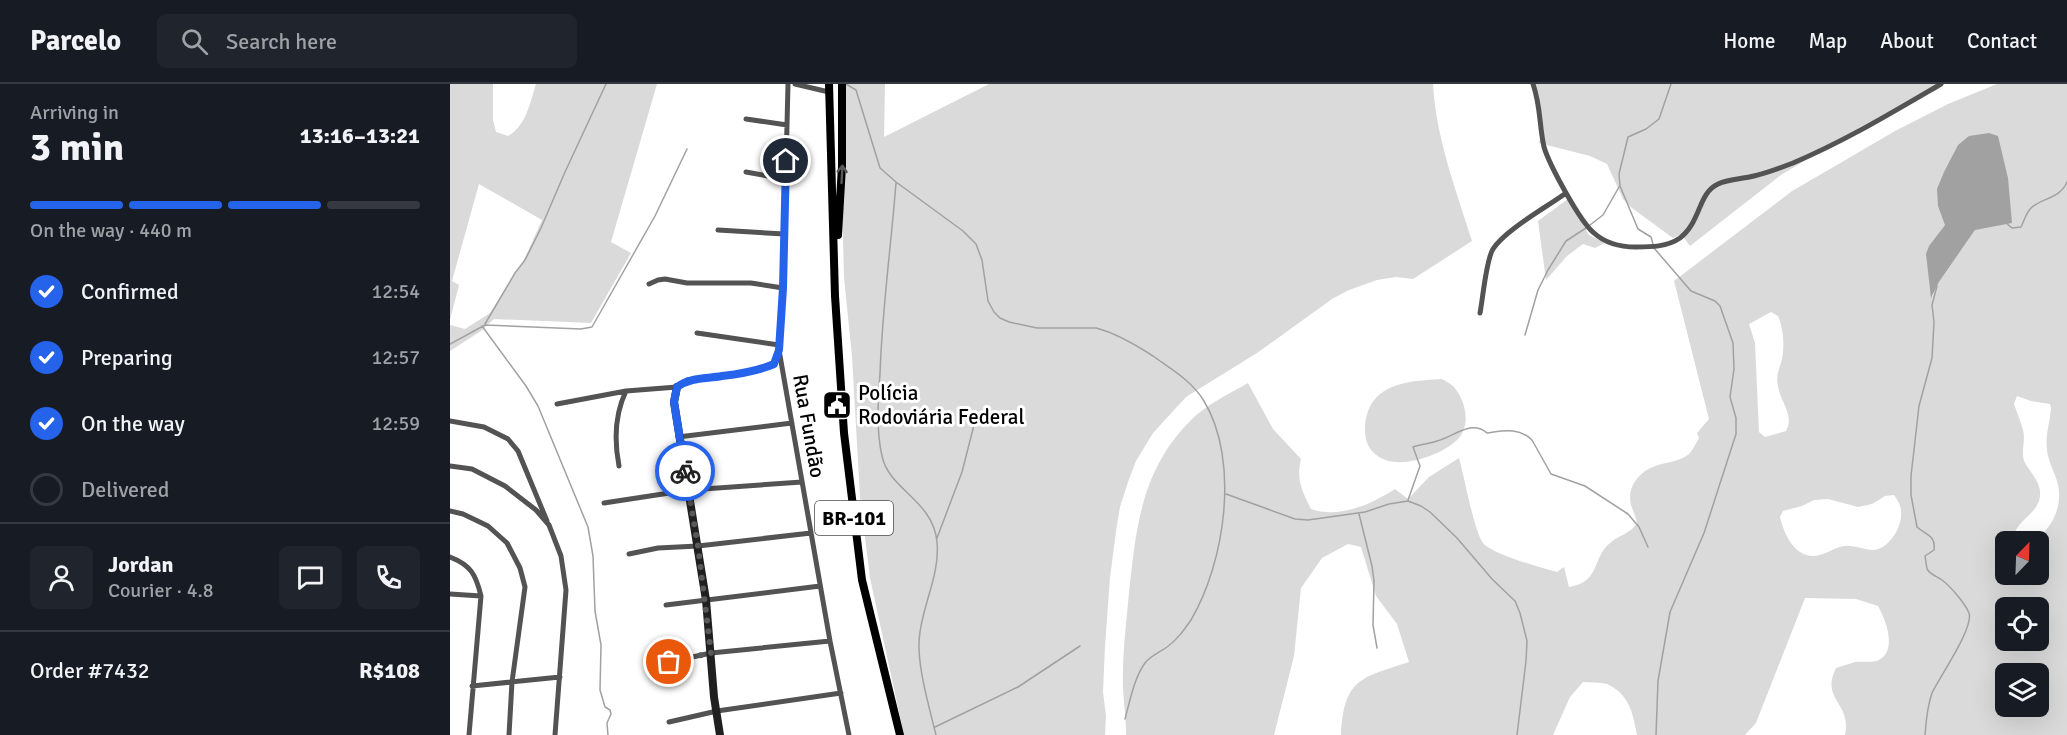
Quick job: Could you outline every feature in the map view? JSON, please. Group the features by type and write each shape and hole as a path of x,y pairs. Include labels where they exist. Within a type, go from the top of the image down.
{"main road":[{"path":"835,296 842,166 841,84"},
{"name":"BR-101","path":"829,88 835,296 844,433 862,580 900,735"}],"street":[{"name":"Rua Fundão","path":"788,84 783,288 779,347 820,586 849,735"},
{"path":"795,84 829,88"},
{"path":"1533,84 1541,112 1545,148 1566,193 1588,228 1619,246 1629,247 1662,246 1681,237 1696,220 1705,194 1717,184 1755,176 1793,163 1885,117 1941,84"},
{"path":"746,119 787,125"},
{"path":"746,172 785,179"},
{"path":"1480,313 1494,248 1514,230 1566,193"},
{"path":"718,230 784,234"},
{"path":"649,284 658,279 665,279 687,283 751,283 783,288"},
{"path":"557,404 626,391 677,387 687,380 762,369 774,364 779,347 698,333"},
{"path":"677,387 674,402 678,437 689,490 706,600 720,735"},
{"path":"619,465 616,447 618,415 626,391"},
{"path":"450,422 484,427 508,440 518,451 561,556 566,590 555,735"},
{"path":"678,437 792,423"},
{"path":"450,466 472,469 505,486 536,510 549,525"},
{"path":"604,503 689,490 802,482"},
{"path":"450,511 463,514 488,526 507,543 520,568 525,587 512,682 509,735"},
{"path":"629,554 658,548 698,546 811,533"},
{"path":"450,557 467,565 477,579 481,596 469,735"},
{"path":"666,605 820,586"},
{"path":"450,594 481,596"},
{"path":"669,662 711,653 830,641"},
{"path":"472,686 560,677"},
{"path":"669,722 717,711 841,693"}],"shaded area":[{"path":"450,84 493,84 493,120 496,132 508,136 523,120 536,84 657,84 611,242 631,253 591,323 494,319 481,331 450,351 450,325 465,329 490,313 523,262 542,220 479,184 452,281 459,285 450,320"},
{"path":"839,84 885,84 884,137 989,84 1433,84 1442,144 1472,241 1413,279 1396,277 1377,280 1332,299 1257,353 1186,397 1153,433 1136,461 1128,482 1120,507 1116,531 1105,646 1103,692 1106,716 1105,735 904,735 870,578 860,497 852,356 844,278"},
{"path":"1531,84 1942,84 1864,125 1781,175 1690,246 1681,234 1673,238 1632,208 1623,199 1607,164 1590,156 1539,143 1541,120"},
{"path":"1997,84 2067,84 2067,735 1845,735 1844,715 1834,695 1832,679 1836,668 1855,662 1879,660 1885,655 1889,642 1884,618 1878,606 1856,599 1805,598 1756,723 1745,735 1637,735 1632,712 1620,693 1607,684 1583,682 1570,697 1553,735 1341,735 1346,702 1358,684 1378,672 1409,662 1397,624 1376,596 1361,547 1348,544 1322,558 1301,588 1294,656 1274,735 1126,735 1123,689 1124,653 1135,546 1144,501 1161,459 1174,439 1204,409 1248,383 1273,429 1301,459 1299,473 1303,491 1311,509 1322,512 1344,511 1366,505 1395,489 1408,499 1429,477 1459,458 1473,515 1483,543 1496,552 1540,567 1557,572 1564,567 1569,587 1579,584 1591,575 1604,549 1637,523 1630,497 1638,478 1648,469 1689,454 1699,438 1697,433 1709,419 1674,281 1792,191 1895,131 1948,104","holes":["1945,225 1975,230 1939,282 1932,297 1929,278 1930,259 1935,241","1771,312 1778,316 1783,333 1782,357 1777,383 1788,414 1788,425 1786,431 1765,437 1759,432 1755,343 1749,324","2017,396 2050,404 2051,408 2047,450 2057,481 2059,498 2055,515 2045,531 2049,531 2049,585 1995,585 1995,531 2016,531 2037,506 2040,495 2039,485 2025,463 2024,434 2014,404","1894,495 1901,511 1898,528 1888,543 1873,550 1845,546 1823,554 1806,555 1794,547 1789,540 1780,517 1783,511 1814,500 1828,499 1858,507 1872,504 1885,496"]},
{"path":"1989,133 1998,136 2008,178 2012,223 1975,230 1939,282 1931,298 1926,254 1929,246 1945,225 1938,206 1937,189 1958,145 1969,136"},
{"path":"1568,199 1589,235 1605,243 1595,248 1583,244 1567,256 1546,280 1538,221"},
{"path":"1442,379 1454,387 1462,399 1466,414 1464,429 1456,441 1440,452 1408,462 1387,461 1370,449 1365,434 1367,415 1372,403 1380,394 1390,388 1414,381"}],"waterway":[{"path":"485,324 525,260 606,84"},
{"path":"846,84 856,90 880,168 963,231 976,244 982,260 988,301 1000,318 1037,328 1096,328 1126,340 1187,381 1204,401 1215,425 1222,452 1225,481 1220,541 1212,570 1191,620 1174,641 1150,658 1141,669 1125,719"},
{"path":"1653,244 1651,237 1638,229 1620,186 1619,174 1628,137 1646,129 1659,119 1671,84"},
{"path":"450,344 485,325 581,329 592,327 655,216 687,149"},
{"path":"2006,223 2012,228 2021,227 2031,208 2056,195 2067,182"},
{"path":"896,183 883,326 878,405 879,436 886,468 928,516 937,542 936,565 919,643 923,683 936,735"},
{"path":"1590,225 1603,215 1619,187"},
{"path":"1525,335 1538,290 1548,270 1566,241 1586,228"},
{"path":"1654,248 1691,291 1715,301 1720,306 1733,343 1734,369 1730,397 1736,418 1736,434 1704,533 1670,612 1658,681 1656,735"},
{"path":"1925,735 1932,693 1961,641 1969,620 1969,613 1957,595 1927,569 1925,556 1934,550 1934,545 1930,536 1917,527 1911,495 1919,406 1932,358 1934,322 1932,305 1937,286"},
{"path":"482,326 538,406 588,527 593,556 595,611 601,645 600,690 605,707 610,710 611,714 607,723 608,735"},
{"path":"937,538 962,472 975,421"},
{"path":"1408,500 1420,466 1413,447 1443,439 1469,428 1481,429 1487,433 1505,431 1522,433 1532,440 1551,474 1585,486 1628,514 1639,527 1648,547"},
{"path":"1226,494 1295,519 1308,520 1365,512 1389,504 1408,501 1430,512 1515,601 1520,613 1527,641 1517,735"},
{"path":"1359,514 1372,566 1373,625 1377,648"},
{"path":"935,727 1018,687 1080,646"}],"way so far":[{"path":"669,662 711,653 706,600 685,471"}],"place":[{"name":"Polícia Rodoviária Federal","path":"837,405"}],"route":[{"path":"685,471 674,402 677,387 687,380 762,369 774,364 779,350 786,161"}]}
